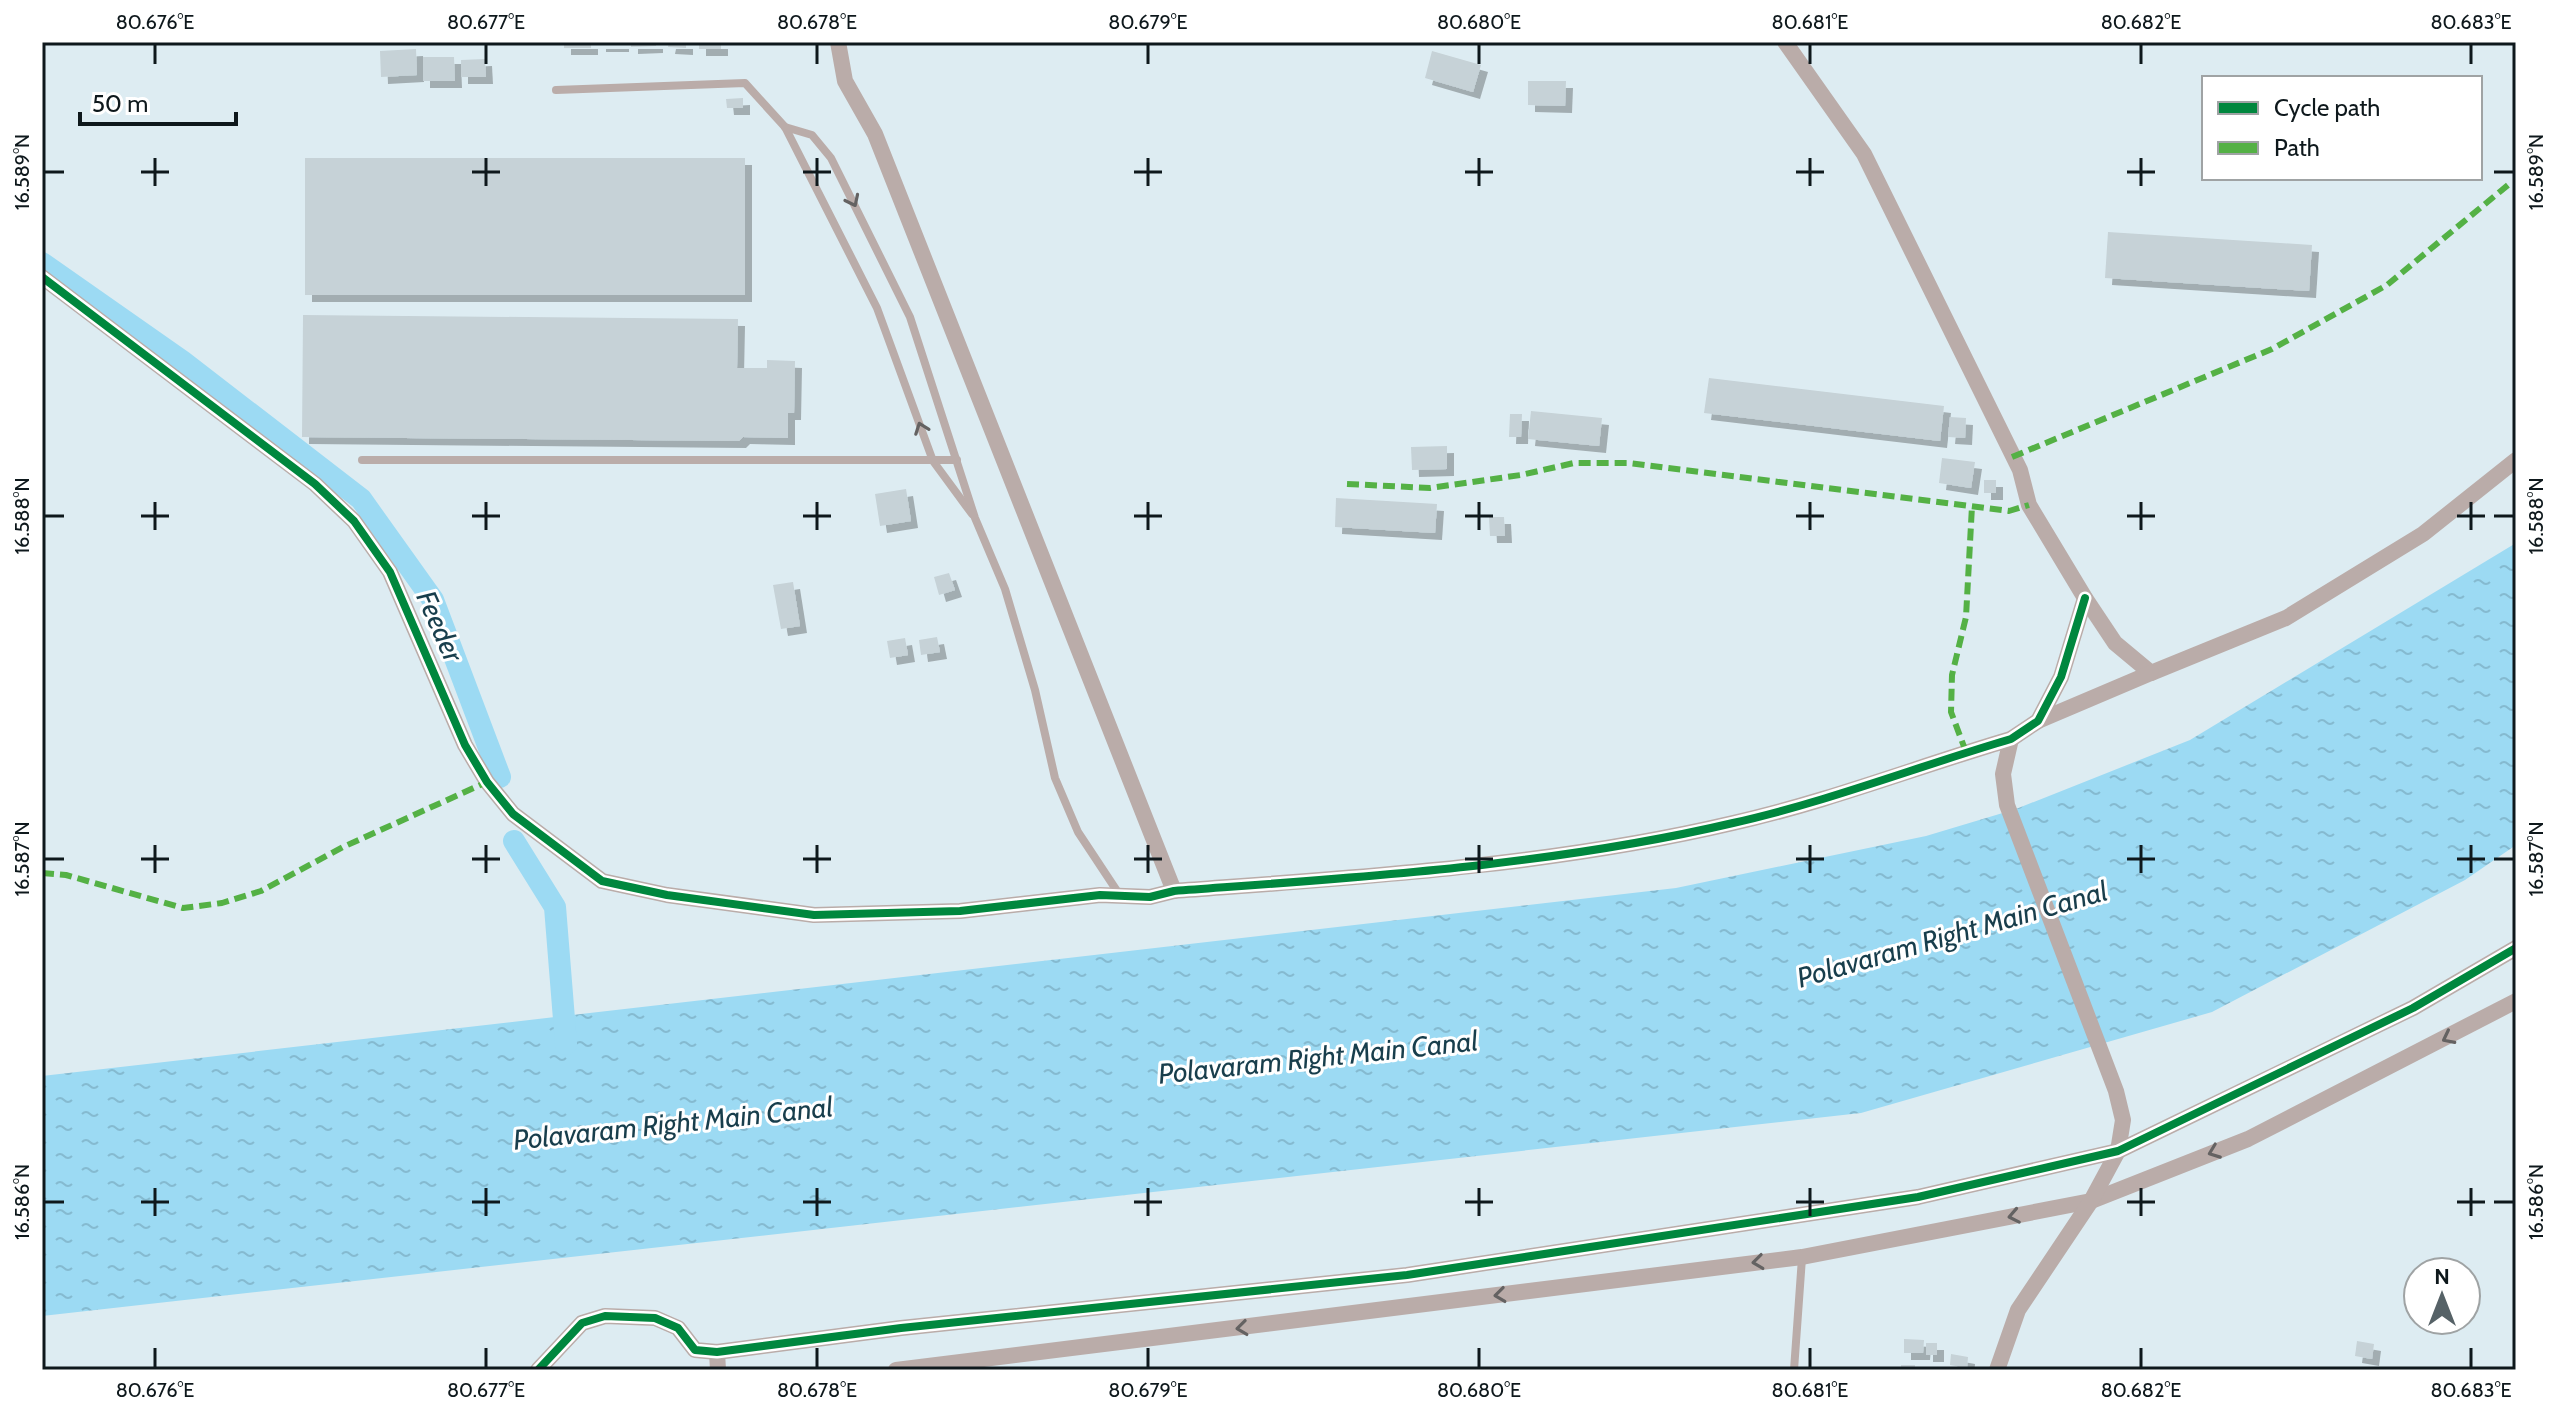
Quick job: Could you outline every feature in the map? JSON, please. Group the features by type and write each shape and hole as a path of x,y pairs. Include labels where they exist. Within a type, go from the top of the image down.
{"street":[{"path":"838,42 845,81 875,134 1174,891"},
{"path":"1785,42 1864,154 2020,470 2029,505 2115,643 2151,673"},
{"path":"42,277 315,484 354,521 390,572 465,745 487,782 513,814 602,881 667,895 814,915 960,911 1100,895 1150,897 1174,891 1414,873 1569,854 1734,823 2011,739 2038,721 2286,618 2423,534 2516,460"},
{"path":"2038,721 2061,677 2085,598"},
{"path":"1997,1370 2018,1310 2091,1201 2118,1151 2123,1120 2116,1091 2007,805 2003,774 2011,739"},
{"path":"538,1370 582,1323 605,1316 655,1318 678,1328 695,1350 717,1352 901,1328 1407,1275 1918,1197 2118,1151 2413,1008 2516,948"},
{"path":"896,1370 998,1364 1802,1257 2091,1201 2248,1139 2516,1001"},
{"path":"717,1352 718,1370"}],"lane":[{"path":"556,90 745,83 785,127 877,308 933,461 975,518"},
{"path":"785,127 812,135 831,158 910,317 975,518 1009,603 1035,690 1055,778 1078,832 1122,897"},
{"path":"362,460 957,460"},
{"path":"1794,1370 1802,1257"}],"water":[{"name":"Polavaram Right Main Canal","path":"2516,543 2516,845 2465,880 2212,1012 1861,1113 42,1316 42,1076 1676,888 1926,836 2016,809 2190,740"}],"building":[{"path":"564,42 591,42 591,48 564,48"},
{"path":"599,42 622,42 622,45 599,45"},
{"path":"631,42 656,42 656,46 631,47"},
{"path":"669,42 686,42 686,48 668,47"},
{"path":"699,42 721,42 721,49 699,49"},
{"path":"416,49 417,75 381,77 380,51"},
{"path":"1432,51 1481,65 1473,92 1425,78"},
{"path":"423,57 454,57 455,81 423,81"},
{"path":"485,59 486,77 461,77 461,60"},
{"path":"1528,81 1566,81 1565,106 1528,105"},
{"path":"743,98 743,108 727,108 726,99"},
{"path":"305,158 745,158 745,295 305,295"},
{"path":"2108,232 2312,245 2309,291 2105,278"},
{"path":"303,315 738,319 737,368 767,368 767,360 795,361 794,413 788,413 788,438 743,437 739,441 302,437"},
{"path":"1709,378 1944,406 1940,441 1704,413"},
{"path":"1531,411 1602,418 1599,446 1528,439"},
{"path":"1510,414 1522,414 1521,437 1509,437"},
{"path":"1950,417 1966,418 1965,438 1948,437"},
{"path":"1447,446 1447,469 1412,470 1411,447"},
{"path":"1942,458 1975,462 1971,488 1939,483"},
{"path":"1984,480 1996,480 1996,493 1984,493"},
{"path":"906,489 911,521 880,526 875,494"},
{"path":"1336,498 1437,504 1435,533 1335,527"},
{"path":"1489,517 1504,517 1505,536 1490,536"},
{"path":"949,573 955,590 939,595 934,577"},
{"path":"793,582 800,626 781,629 773,585"},
{"path":"937,637 940,652 921,655 919,640"},
{"path":"905,638 908,655 890,658 887,641"},
{"path":"1904,1339 1924,1340 1923,1353 1904,1353"},
{"path":"2357,1341 2374,1344 2372,1359 2355,1356"},
{"path":"1926,1343 1937,1343 1937,1355 1926,1355"},
{"path":"1951,1354 1968,1357 1967,1368 1950,1365"},
{"path":"1901,1365 1915,1365 1915,1370 1901,1370"}],"waterway":[{"name":"Feeder","path":"42,263 182,361 361,499 433,600 500,777"},
{"name":"Feeder","path":"514,841 555,907 566,1044"}],"marked path":[{"path":"2012,457 2272,349 2387,285 2508,185"},
{"path":"1347,484 1430,488 1521,475 1574,463 1628,463 2009,511 2029,505"},
{"path":"1966,752 1951,712 1952,675 1966,617 1972,506"},
{"path":"42,873 66,875 183,908 222,903 261,891 343,847 487,782"}],"cycle path":[{"path":"42,277 315,484 354,521 390,572 465,745 487,782 513,814 602,881 667,895 814,915 960,911 1100,895 1150,897 1174,891 1455,868 1664,838 1803,805 2011,739 2038,721 2061,677 2085,598"},
{"path":"538,1370 582,1323 605,1316 655,1318 678,1328 695,1350 717,1352 901,1328 1407,1275 1918,1197 2118,1151 2413,1008 2516,948"}]}
